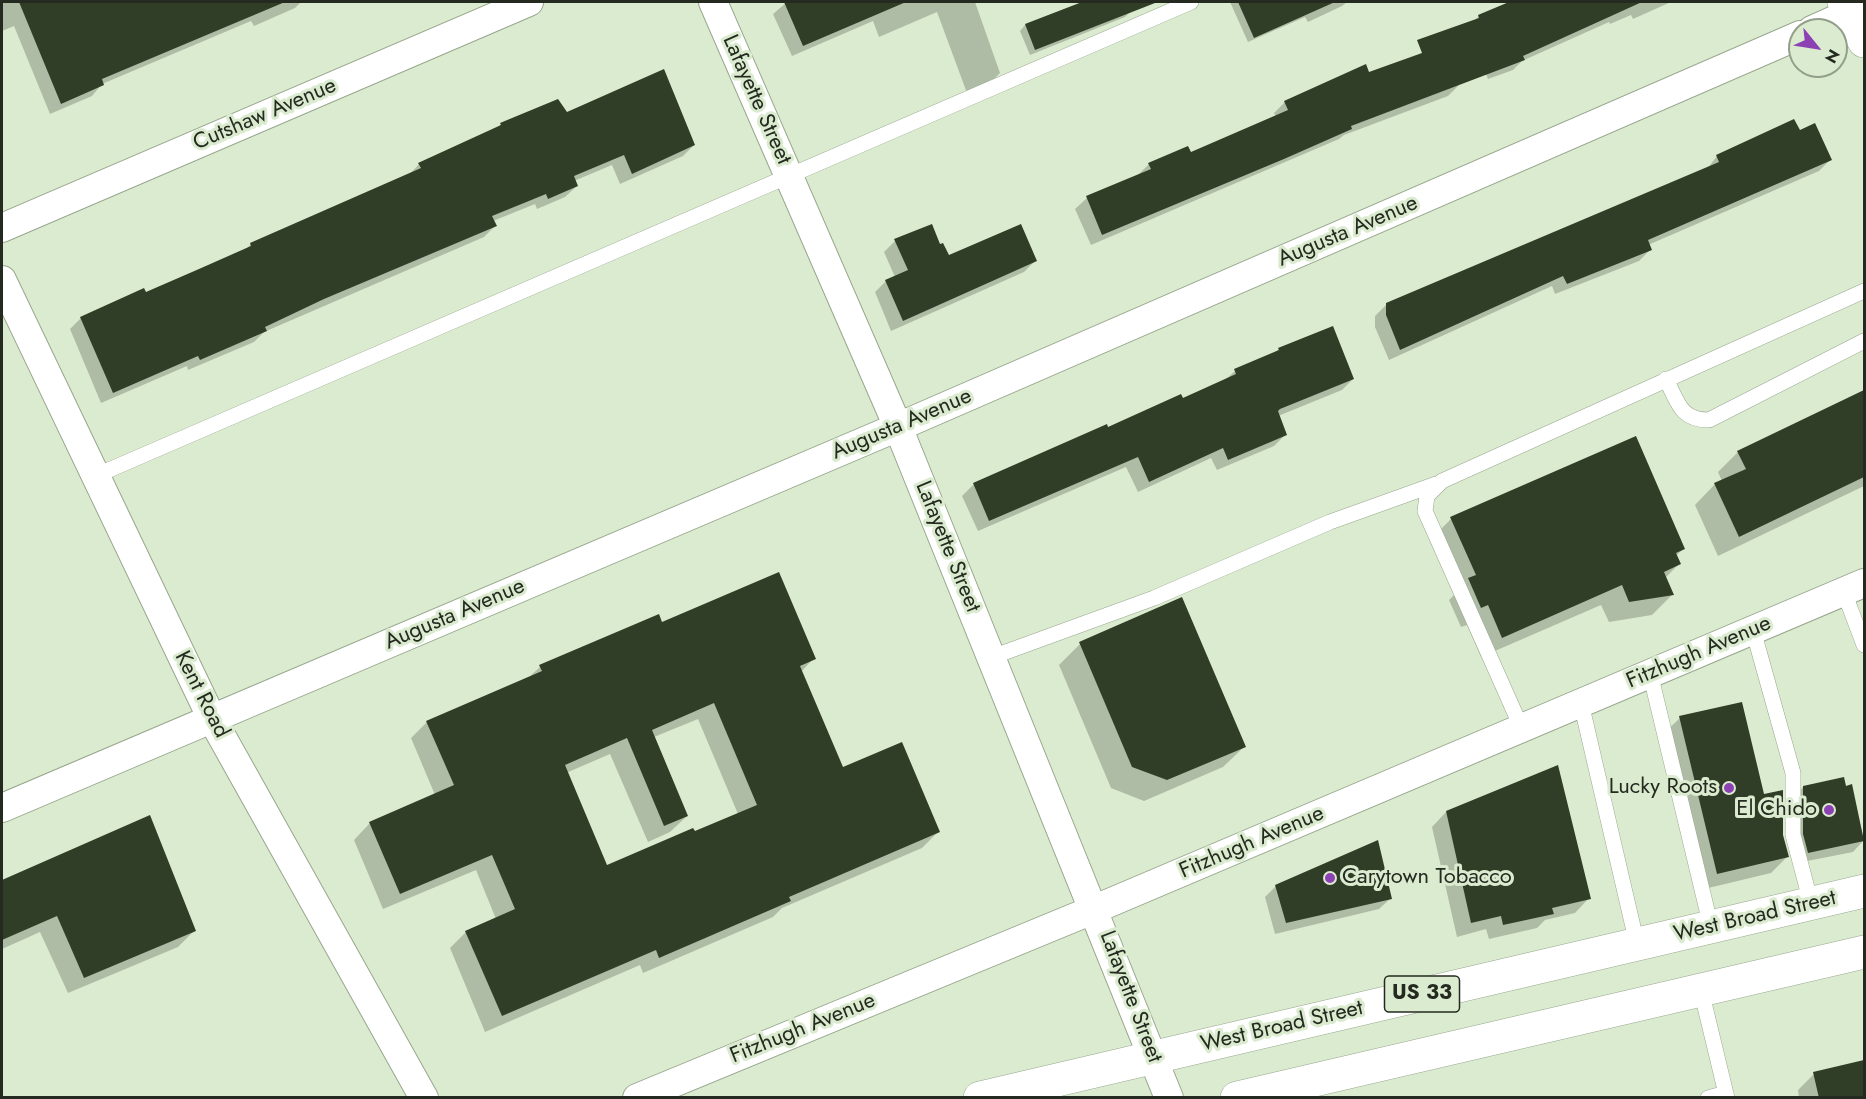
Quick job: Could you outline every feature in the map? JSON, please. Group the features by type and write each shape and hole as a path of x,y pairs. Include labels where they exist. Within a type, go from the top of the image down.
{"main road":[{"name":"West Broad Street","path":"980,1098 1864,891"},
{"name":"US 33","path":"1237,1098 1864,952"}],"street":[{"name":"Cutshaw Avenue","path":"2,228 530,2"},
{"name":"Lafayette Street","path":"713,2 898,427 1095,909 1169,1098"},
{"name":"Augusta Avenue","path":"2,808 898,427 1788,40"},
{"name":"Kent Road","path":"2,280 212,719 424,1098"},
{"name":"Fitzhugh Avenue","path":"637,1098 1095,909 1854,588"}],"lane":[{"path":"95,476 1191,2"},
{"path":"992,657 1154,598 1330,522 1442,482 1864,291"},
{"path":"1666,379 1682,411 1694,420 1709,420 1864,341"},
{"path":"1442,482 1426,496 1425,511 1522,729"},
{"path":"1854,588 1864,643"},
{"path":"1754,630 1793,773 1793,835 1811,903"},
{"path":"1650,673 1711,927"},
{"path":"1581,704 1637,944"},
{"path":"1701,990 1727,1095 1708,1098"}],"building":[{"path":"19,2 285,2 102,79 104,85 61,104"},
{"path":"784,2 906,2 803,46"},
{"path":"1082,2 1155,3 1035,50 1025,24"},
{"path":"1238,2 1335,2 1254,38"},
{"path":"1509,2 1642,2 1523,56 1525,60 1351,126 1352,129 1284,159 1102,235 1086,196 1151,169 1148,163 1188,146 1191,152 1288,110 1284,101 1366,64 1369,72 1422,53 1417,40 1479,18 1478,15"},
{"path":"664,69 695,145 632,174 624,155 574,176 578,186 548,199 546,194 492,216 497,226 324,299 265,327 267,331 200,360 198,356 113,393 80,317 144,288 146,292 199,269 251,246 250,243 421,168 418,163 501,125 500,123 558,99 567,112"},
{"path":"1794,119 1800,130 1815,123 1832,160 1648,240 1652,250 1567,284 1563,276 1400,350 1386,315 1386,303 1719,162 1716,155"},
{"path":"932,224 940,244 943,243 949,255 1021,224 1037,261 903,321 885,280 908,270 894,239"},
{"path":"1333,326 1354,379 1280,409 1278,411 1287,435 1228,460 1223,448 1149,482 1138,457 989,521 973,483 1181,394 1183,398 1236,374 1234,369"},
{"path":"1864,390 1864,477 1739,537 1714,483 1746,469 1737,451"},
{"path":"1636,436 1685,549 1676,553 1681,564 1664,572 1674,595 1629,602 1622,585 1502,638 1488,605 1481,608 1468,578 1476,575 1450,517"},
{"path":"779,572 816,659 800,666 843,767 902,742 940,832 789,897 791,901 659,958 656,950 502,1016 465,931 515,909 492,855 400,894 369,822 454,785 426,721 542,671 539,665 659,614 662,622","holes":["714,703 757,805 695,831 693,828 607,865 565,765 627,738 664,826 688,816 652,730"]},
{"path":"1182,597 1246,747 1167,780 1132,767 1079,642"},
{"name":"Lucky Roots","path":"1742,702 1764,794 1783,790 1783,835 1789,857 1717,874 1679,716"},
{"path":"1558,765 1591,899 1552,908 1554,914 1503,925 1501,916 1471,923 1446,811"},
{"name":"El Chido","path":"1844,777 1846,786 1852,784 1864,841 1808,853 1803,834 1803,786"},
{"path":"150,815 196,931 84,978 57,916 2,940 2,880"},
{"path":"1378,840 1392,899 1286,923 1275,885"},
{"path":"1864,1060 1864,1098 1819,1098 1813,1072"}],"place":[{"name":"Lucky Roots","path":"1729,788"},
{"name":"El Chido","path":"1829,810"},
{"name":"Carytown Tobacco","path":"1330,878"}]}
